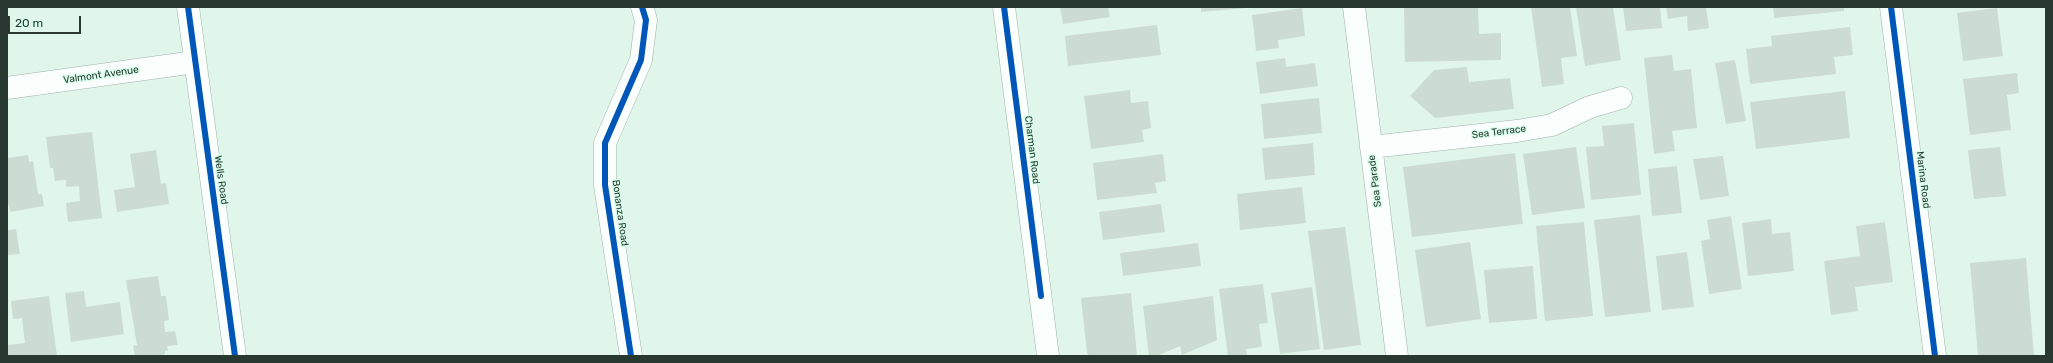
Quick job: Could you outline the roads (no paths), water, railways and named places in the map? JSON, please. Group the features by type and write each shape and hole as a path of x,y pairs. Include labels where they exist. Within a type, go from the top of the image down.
{"street":[{"name":"Wells Road","path":"188,7 235,356"},
{"name":"Bonanza Road","path":"631,356 605,185 605,143 641,60 646,20 642,7"},
{"name":"Charman Road","path":"1004,7 1048,356"},
{"name":"Sea Parade","path":"1354,7 1396,356"},
{"name":"Marina Road","path":"1891,7 1935,356"},
{"name":"Valmont Avenue","path":"7,88 196,62"},
{"name":"Sea Terrace","path":"1371,147 1517,131 1552,125 1590,106 1621,98"}]}
